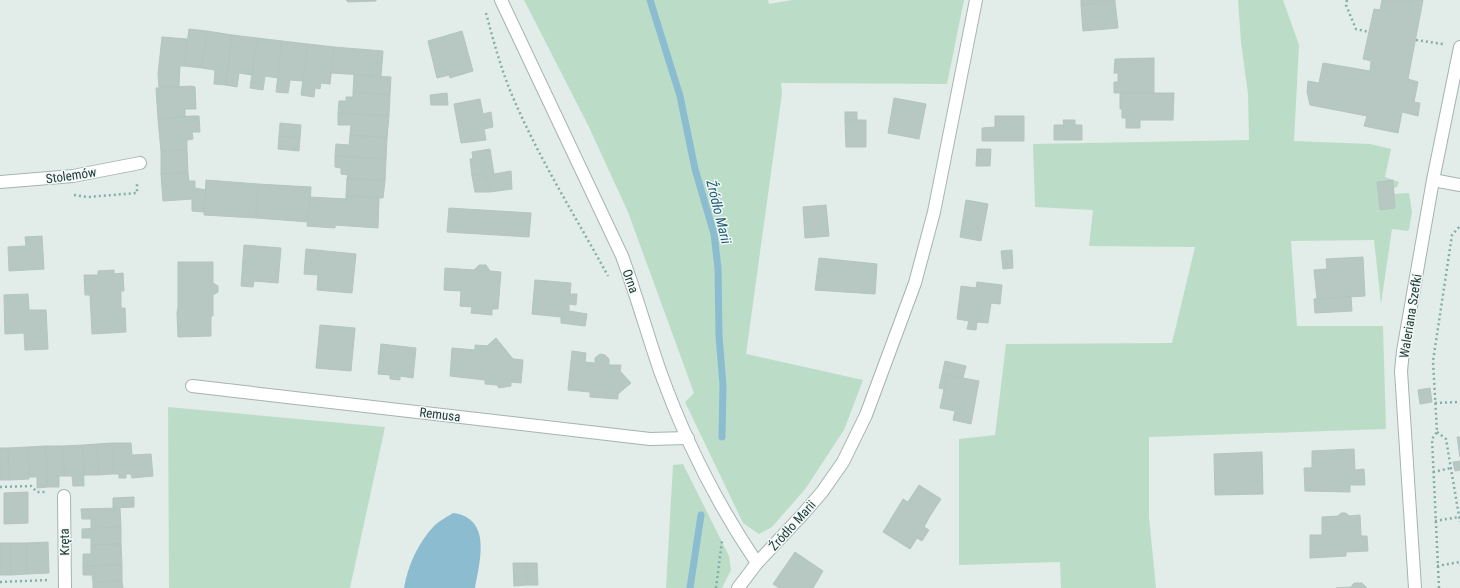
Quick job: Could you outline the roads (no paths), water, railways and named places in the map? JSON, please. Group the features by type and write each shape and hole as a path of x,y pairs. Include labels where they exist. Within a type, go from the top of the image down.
{"street":[{"name":"Orna","path":"501,0 622,256 638,297 660,371 688,438 734,530 756,563"},
{"name":"Źródło Marii","path":"738,588 756,563 822,492 843,462 869,408 915,283 934,212 976,0"},
{"name":"Waleriana Szefki","path":"1415,588 1401,372 1404,343 1433,180 1460,47"},
{"name":"Stolemów","path":"0,182 73,176 140,163"},
{"path":"1433,180 1460,185"},
{"name":"Remusa","path":"192,386 650,439 688,438"},
{"name":"Kręta","path":"64,496 65,584"}],"water":[{"path":"453,513 465,517 474,523 478,532 481,554 475,588 404,588 414,555 423,540 436,524"}],"waterway":[{"name":"Źródło Marii","path":"650,0 680,96 695,169 714,234 718,268 719,336 723,385 722,437"},
{"name":"Źródło Marii","path":"690,588 701,515"}]}
